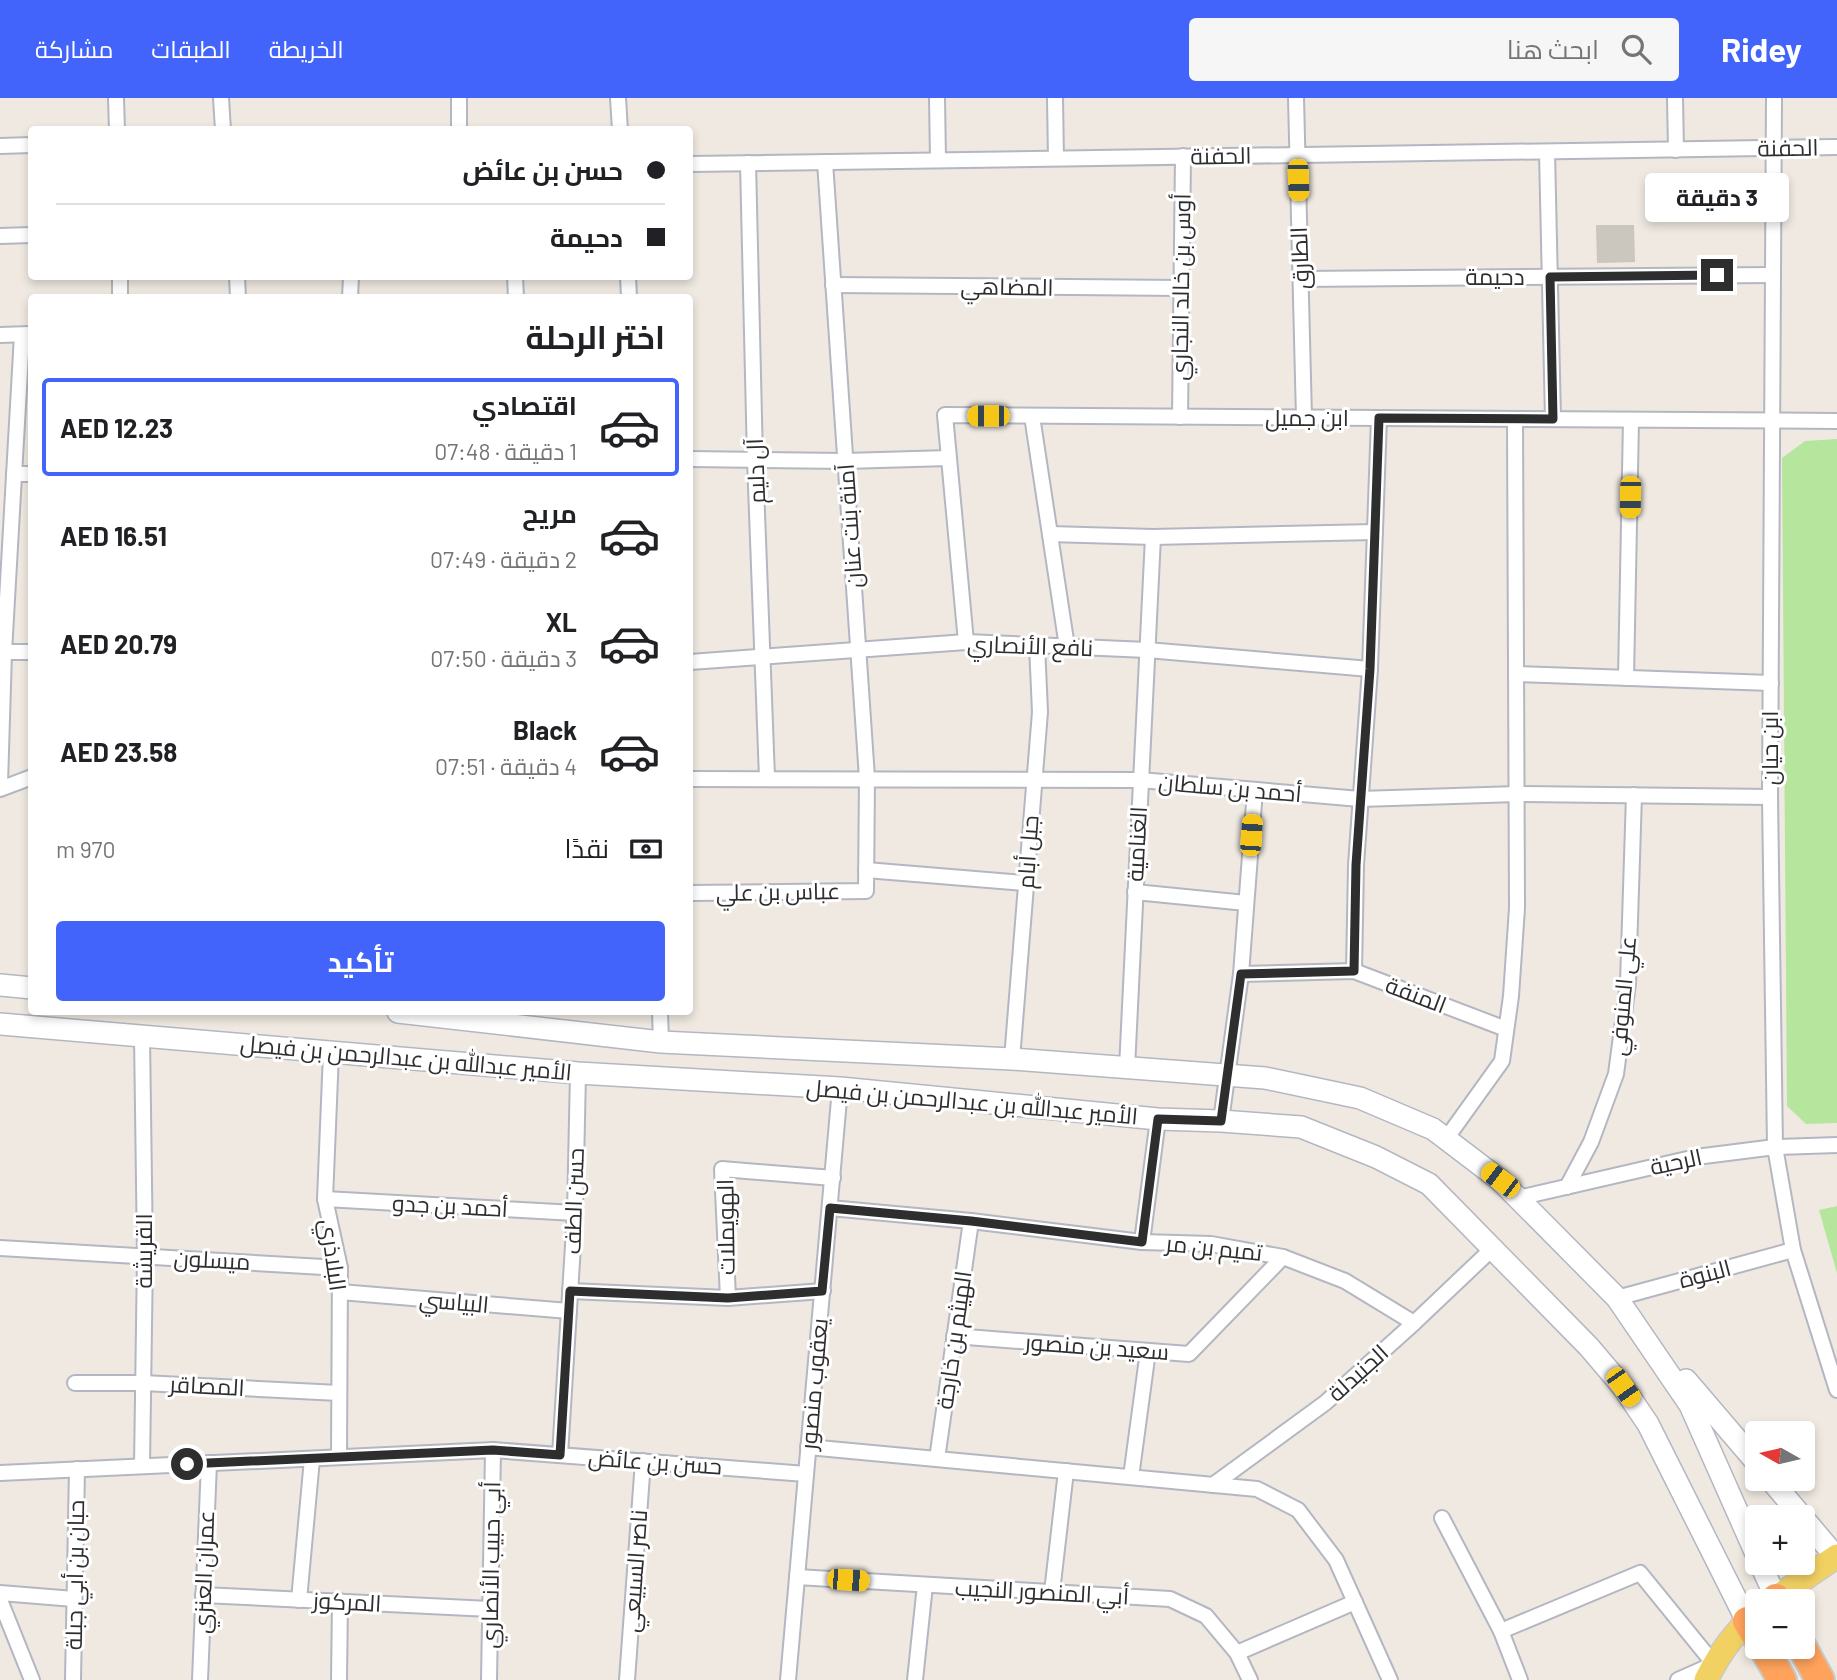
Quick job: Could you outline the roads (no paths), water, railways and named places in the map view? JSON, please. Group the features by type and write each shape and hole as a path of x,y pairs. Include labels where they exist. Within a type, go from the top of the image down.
{"highway":[{"path":"1770,1659 1782,1680"},
{"path":"1809,1659 1820,1680"}],"main road":[{"path":"0,985 28,988"},
{"name":"الأمير عبدالله بن عبدالرحمن بن فيصل","path":"424,1015 661,1042 1012,1059 1265,1078 1360,1098 1433,1129 1500,1180 1617,1298 1690,1405 1745,1529"},
{"name":"الأمير عبدالله بن عبدالرحمن بن فيصل","path":"0,1024 578,1073 840,1088 1158,1119 1301,1127 1376,1157 1429,1184 1590,1347 1642,1415 1750,1589"},
{"path":"1617,1298 1745,1449"},
{"path":"1780,1491 1837,1557 1795,1589"},
{"path":"1710,1672 1745,1633"}],"street":[{"path":"116,98 117,126"},
{"path":"221,98 223,126"},
{"path":"459,98 459,126"},
{"path":"618,98 620,126"},
{"path":"937,98 938,160"},
{"path":"1055,98 1056,158"},
{"name":"الطارق","path":"1296,98 1304,418"},
{"path":"1675,98 1676,149"},
{"name":"ابن حيان","path":"1773,98 1770,797 1775,1147 1793,1250 1837,1390"},
{"path":"0,146 28,145"},
{"name":"الحفنة","path":"693,163 1837,148"},
{"path":"1546,152 1553,419"},
{"name":"أوس بن خالد النجاري","path":"1180,417 1183,156"},
{"name":"آمنة بنت عنان","path":"825,162 867,778 866,891"},
{"name":"آل دليم","path":"748,163 755,460 767,778"},
{"path":"0,236 28,235"},
{"name":"دحيمة","path":"1301,279 1772,275"},
{"name":"المضاهي","path":"833,285 1181,288"},
{"path":"0,335 27,334 14,474 5,536 0,787 28,779"},
{"name":"ابن جميل","path":"966,642 945,415 1837,421"},
{"path":"1032,416 1067,647"},
{"path":"1354,971 1356,865 1370,669 1379,418"},
{"path":"1446,1139 1502,1061 1506,1029 1517,908 1515,419"},
{"path":"1626,678 1631,420"},
{"path":"693,459 845,461 949,458"},
{"path":"14,474 28,474"},
{"path":"1050,534 1153,537 1375,533"},
{"name":"الغنامية","path":"1127,1068 1153,537"},
{"name":"نافع الأنصاري","path":"693,662 966,642 1147,650 1370,669"},
{"name":"جبل أبام","path":"1012,1059 1040,712 1037,645"},
{"path":"2,652 28,652"},
{"path":"1516,674 1771,683"},
{"name":"أحمد بن سلطان","path":"693,779 1140,780 1360,799 1517,794 1770,797"},
{"path":"1221,1121 1241,974 1255,790"},
{"name":"علي المنوفي","path":"1567,1187 1591,1142 1616,1074 1628,983 1634,795"},
{"path":"866,870 1025,883"},
{"name":"عباس بن علي","path":"693,892 866,891"},
{"path":"1135,892 1246,903"},
{"name":"المنفة","path":"1241,974 1354,971 1506,1029"},
{"path":"660,1015 661,1042"},
{"name":"القريشة","path":"142,1036 145,1256 142,1466"},
{"name":"البلاذري","path":"331,1053 324,1199 340,1268 339,1457"},
{"name":"حسن الطف","path":"560,1455 575,1213 578,1073"},
{"name":"يعقوب منصور","path":"788,1680 840,1088"},
{"path":"1142,1242 1158,1119"},
{"name":"الرحية","path":"1518,1198 1696,1157 1775,1147 1837,1145"},
{"name":"الهويملات","path":"822,1291 728,1298 722,1169 833,1178"},
{"name":"أحمد بن جدو","path":"324,1199 575,1213"},
{"name":"تميم بن مر","path":"830,1208 971,1221 1142,1242 1211,1244 1283,1257 1345,1280 1414,1323"},
{"name":"الهيثم بن خارجة","path":"937,1459 971,1221"},
{"name":"ميسلون","path":"0,1248 340,1268"},
{"name":"الجنيدلة","path":"1213,1485 1325,1403 1493,1248"},
{"name":"البنوة","path":"1617,1298 1793,1250"},
{"name":"سعيد بن منصور","path":"954,1336 1189,1354 1283,1257"},
{"path":"570,1291 728,1298"},
{"name":"البياسي","path":"340,1292 569,1311"},
{"path":"1131,1477 1148,1351"},
{"name":"المصاقر","path":"75,1382 339,1393"},
{"path":"808,1447 1256,1489 1298,1510 1336,1560 1390,1680"},
{"name":"حسن بن عائض","path":"0,1473 493,1450 806,1474"},
{"name":"أبي حبيب الأنصاري","path":"489,1680 493,1450"},
{"path":"299,1600 312,1459"},
{"name":"ناصر السبيعي","path":"627,1680 643,1461"},
{"name":"عمران العنزي","path":"200,1680 209,1463"},
{"name":"حبان بن أبي جبلة","path":"72,1680 77,1469"},
{"path":"1052,1592 1066,1471"},
{"path":"1443,1518 1501,1631 1520,1680"},
{"path":"1501,1631 1640,1573 1710,1672 1678,1680"},
{"name":"أبي المنصور النجيب","path":"797,1577 1170,1599 1206,1616 1237,1653 1250,1680"},
{"path":"915,1680 925,1585"},
{"path":"0,1593 74,1599"},
{"name":"المركوز","path":"204,1595 490,1608"},
{"path":"0,1600 32,1680"},
{"path":"339,1680 341,1601"},
{"path":"1237,1653 1355,1602"}]}
